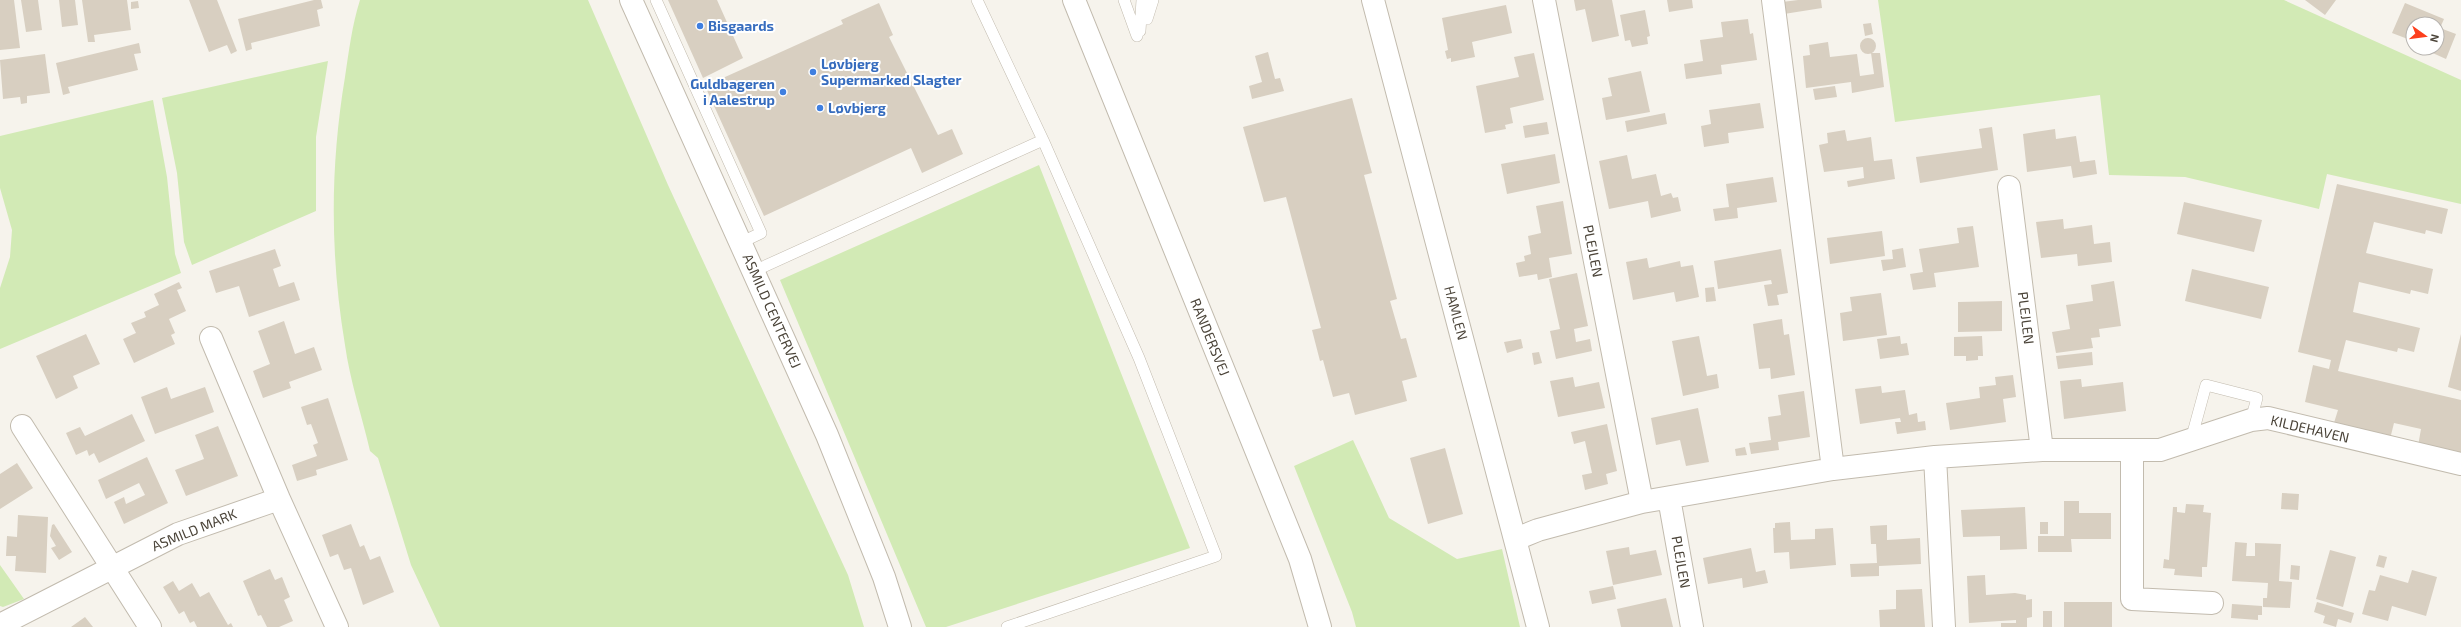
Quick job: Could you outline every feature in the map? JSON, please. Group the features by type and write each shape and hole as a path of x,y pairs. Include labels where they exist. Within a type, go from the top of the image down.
{"street":[{"name":"ASMILD CENTERVEJ","path":"632,0 740,243 828,435 884,577 900,627"},
{"name":"RANDERSVEJ","path":"1066,0 1092,50"},
{"name":"RANDERSVEJ","path":"1074,0 1092,50 1300,559 1320,627"},
{"name":"HAMLEN","path":"1373,0 1538,627"},
{"name":"PLEJLEN","path":"1544,0 1642,502"},
{"path":"1773,0 1833,469"},
{"name":"PLEJLEN","path":"2009,186 2042,450"},
{"path":"211,338 279,499 337,627"},
{"name":"KILDEHAVEN","path":"2132,450 2160,450 2252,420 2268,418 2461,464"},
{"path":"22,426 150,627"},
{"path":"1516,539 1538,530 1642,502 1833,469 1936,458 2042,450 2132,450 2132,599 2212,603"},
{"path":"1936,458 1944,627"},
{"name":"PLEJLEN","path":"1669,498 1692,627"},
{"name":"ASMILD MARK","path":"0,625 178,534 279,499"}],"lane":[{"path":"656,0 762,233 740,243"},
{"path":"977,0 1043,140 1139,358 1216,556 1007,627"},
{"path":"1124,0 1138,33 1142,0"},
{"path":"1147,19 1153,0"},
{"path":"754,271 1043,140"},
{"path":"2191,441 2206,385 2257,398 2252,420"}],"green space":[{"path":"360,0 588,0 668,185 848,575 864,627 440,627 411,565 378,458 370,451 347,358 340,311 334,244 334,178 340,111 349,48"},
{"path":"1878,0 2284,0 2461,80 2461,204 2327,174 2319,209 2185,177 2109,175 2100,95 1895,122"},
{"path":"328,61 316,137 316,211 192,265 184,242 177,173 162,98"},
{"path":"153,100 167,177 175,254 181,273 0,349 0,288 10,257 12,230 0,188 0,136"},
{"path":"1039,165 1190,548 946,627 926,627 780,280"},
{"path":"1353,440 1389,518 1457,559 1502,549 1520,627 1356,627 1352,612 1294,466"},
{"path":"0,565 24,599 3,607 0,606"}],"building":[{"path":"0,0 14,0 20,48 0,50"},
{"path":"21,0 38,0 42,30 26,32"},
{"path":"59,0 75,0 78,25 62,27"},
{"path":"82,0 127,0 131,30 94,35 95,42 88,42"},
{"path":"189,0 217,0 237,51 231,54 227,45 209,52"},
{"path":"314,0 321,0 323,8 317,10 320,26 251,43 252,49 246,51 238,19"},
{"path":"668,0 717,0 743,58 703,78"},
{"path":"1574,0 1612,0 1619,36 1592,42 1585,9 1576,11"},
{"path":"1667,0 1692,0 1693,8 1669,12"},
{"path":"1821,0 1822,8 1784,14 1782,2"},
{"path":"2305,0 2336,0 2325,15"},
{"path":"138,1 139,8 131,9 131,2"},
{"name":"Løvbjerg","path":"879,3 893,35 889,37 938,135 952,129 963,154 922,173 911,148 764,216 705,86 843,24 841,20"},
{"path":"2405,3 2437,16 2405,16 2405,38 2392,33"},
{"path":"1506,5 1512,33 1472,42 1475,57 1451,62 1451,58 1447,59 1445,51 1448,50 1442,18"},
{"path":"1645,10 1650,36 1647,37 1648,44 1632,47 1630,40 1625,41 1620,15"},
{"path":"1748,19 1750,34 1753,33 1757,60 1721,65 1722,74 1686,79 1684,64 1703,61 1700,40 1723,37 1721,22"},
{"path":"1871,23 1873,34 1865,36 1863,24"},
{"path":"2445,30 2456,34 2446,59 2439,56 2445,56"},
{"path":"1868,38 1874,40 1876,46 1874,52 1868,54 1862,52 1860,46 1862,40"},
{"path":"1828,42 1830,57 1857,54 1860,76 1874,74 1871,53 1880,53 1884,87 1852,93 1851,82 1806,88 1803,56 1810,55 1809,45"},
{"path":"139,43 141,53 134,54 138,70 68,87 70,93 63,95 56,63"},
{"path":"1268,52 1275,79 1280,78 1284,91 1252,99 1249,86 1262,82 1255,56"},
{"path":"1534,53 1544,100 1510,108 1513,123 1505,125 1506,129 1485,133 1476,86 1519,77 1514,57"},
{"path":"45,54 50,93 27,96 27,103 21,104 20,97 3,99 0,60"},
{"path":"1641,71 1650,112 1606,120 1602,98 1612,96 1608,78"},
{"path":"1835,86 1837,97 1815,100 1813,89"},
{"path":"1352,98 1372,173 1364,175 1397,299 1390,301 1401,339 1406,338 1417,377 1402,381 1407,401 1355,415 1349,393 1333,397 1323,360 1320,361 1312,330 1321,328 1286,197 1264,202 1243,127"},
{"path":"1760,103 1764,128 1728,133 1729,143 1704,147 1701,126 1711,124 1709,110"},
{"path":"1665,113 1667,124 1627,132 1625,121"},
{"path":"1547,122 1549,134 1525,138 1523,126"},
{"path":"1992,127 1998,170 1920,183 1916,157 1982,148 1979,129"},
{"path":"2055,129 2056,139 2076,136 2080,162 2095,160 2097,174 2073,178 2071,166 2027,172 2023,134"},
{"path":"1845,130 1847,141 1871,137 1874,161 1892,159 1895,179 1848,187 1847,181 1864,178 1863,167 1824,172 1819,145 1828,143 1827,133"},
{"path":"1555,154 1560,183 1507,194 1501,164"},
{"path":"1627,155 1632,179 1656,174 1661,196 1671,193 1673,198 1678,197 1681,211 1651,218 1648,201 1609,209 1599,161"},
{"path":"1773,177 1777,202 1737,208 1738,218 1715,221 1713,209 1729,207 1726,184"},
{"path":"2337,184 2448,209 2442,234 2426,230 2425,234 2374,222 2366,253 2433,269 2428,294 2411,290 2410,294 2359,282 2353,312 2420,328 2414,352 2398,348 2397,352 2346,340 2338,371 2461,400 2461,456 2418,446 2421,429 2394,423 2390,439 2333,426 2338,410 2305,402 2313,365 2329,369 2331,360 2298,352"},
{"path":"1563,201 1572,254 1549,258 1552,277 1538,280 1537,274 1519,277 1516,263 1525,261 1524,256 1531,254 1528,236 1541,233 1536,206"},
{"path":"2184,202 2262,220 2254,252 2177,234"},
{"path":"2063,219 2064,229 2092,225 2094,244 2110,242 2112,262 2078,266 2077,254 2041,258 2036,222"},
{"path":"1973,226 1979,267 1934,273 1936,287 1913,290 1910,274 1923,272 1919,249 1959,243 1957,228"},
{"path":"1882,231 1885,256 1830,264 1827,238"},
{"path":"1903,248 1906,267 1883,271 1881,260 1893,259 1892,250"},
{"path":"275,249 281,266 273,269 279,287 294,282 300,300 249,317 239,286 216,293 209,271"},
{"path":"1781,249 1788,293 1777,295 1779,305 1768,306 1764,285 1772,284 1771,280 1718,289 1714,261"},
{"path":"1647,258 1649,268 1680,261 1681,267 1693,265 1699,297 1676,302 1674,292 1633,300 1626,262"},
{"path":"2192,269 2269,287 2261,319 2185,301"},
{"path":"1577,273 1588,326 1574,329 1576,342 1590,339 1592,351 1556,359 1550,331 1560,329 1549,279"},
{"path":"2114,281 2121,326 2099,329 2100,337 2091,338 2093,348 2056,353 2052,332 2070,329 2066,305 2093,301 2091,285"},
{"path":"179,282 182,288 177,290 186,311 169,319 175,333 171,335 175,344 134,363 123,339 136,333 131,323 146,317 144,312 159,305 154,294"},
{"path":"1714,287 1716,301 1706,302 1705,288"},
{"path":"1881,293 1887,335 1843,341 1840,313 1852,311 1850,297"},
{"path":"2002,301 2002,331 1958,332 1958,302"},
{"path":"1782,319 1784,335 1789,334 1795,375 1771,379 1770,368 1759,369 1753,324"},
{"path":"284,321 295,354 314,347 322,370 289,382 291,388 263,398 253,371 270,364 258,331"},
{"path":"86,334 100,364 73,376 78,388 56,399 36,356"},
{"path":"2461,334 2461,391 2448,387"},
{"path":"1699,336 1707,376 1717,374 1719,388 1683,396 1672,341"},
{"path":"1900,336 1901,344 1907,343 1909,355 1880,359 1877,339"},
{"path":"1982,336 1983,356 1978,356 1978,360 1966,361 1966,356 1954,356 1954,337"},
{"path":"1521,339 1523,348 1507,353 1504,342"},
{"path":"1539,352 1542,363 1534,365 1532,353"},
{"path":"2092,352 2093,365 2058,369 2056,356"},
{"path":"2013,375 2016,397 2003,399 2006,422 1950,430 1946,403 1980,398 1979,387 1996,385 1995,377"},
{"path":"1573,377 1575,387 1599,382 1605,408 1558,417 1550,381"},
{"path":"2081,379 2082,387 2123,382 2126,411 2064,419 2060,381"},
{"path":"1881,386 1882,393 1905,390 1909,415 1917,413 1918,422 1925,421 1926,430 1897,434 1895,422 1901,422 1900,418 1860,424 1855,389"},
{"path":"167,387 171,399 205,387 214,412 155,434 141,397"},
{"path":"1804,391 1810,437 1778,442 1779,450 1751,454 1749,443 1771,440 1768,417 1781,415 1778,395"},
{"path":"328,398 348,460 316,470 317,475 297,481 292,465 317,456 313,445 318,443 311,424 307,425 301,407"},
{"path":"1698,408 1709,462 1686,466 1680,440 1656,445 1651,418"},
{"path":"132,414 145,441 99,463 94,453 89,456 87,450 76,455 66,433 80,427 85,436"},
{"path":"1607,424 1617,471 1606,474 1608,484 1585,490 1582,475 1592,473 1585,441 1574,444 1571,432"},
{"path":"218,426 238,476 186,496 175,470 204,459 195,435"},
{"path":"1745,447 1747,455 1736,456 1735,449"},
{"path":"1445,448 1463,514 1428,524 1410,458"},
{"path":"147,457 168,503 124,524 114,502 124,497 126,504 145,495 139,483 106,499 98,480"},
{"path":"17,463 33,488 0,509 0,474"},
{"path":"2282,493 2299,494 2298,510 2281,509"},
{"path":"2064,501 2079,501 2079,513 2111,513 2111,539 2071,539 2072,552 2038,552 2038,536 2064,536"},
{"path":"2186,504 2204,505 2203,512 2211,513 2207,567 2202,567 2202,577 2174,575 2175,569 2163,568 2164,559 2169,560 2173,507 2177,507 2177,512 2185,513"},
{"path":"2025,507 2027,549 2000,550 2000,536 1963,537 1961,510"},
{"path":"18,515 48,517 46,573 15,571 16,556 6,556 7,536 17,537"},
{"path":"1790,522 1791,540 1815,539 1815,529 1833,528 1836,565 1790,569 1789,552 1774,553 1773,528 1775,528 1775,523"},
{"path":"2040,522 2048,522 2048,534 2040,534"},
{"path":"54,524 72,552 59,560 51,548 56,546 50,536 52,525"},
{"path":"351,524 360,547 364,545 370,560 380,556 394,592 363,605 351,568 344,570 338,554 330,557 322,535"},
{"path":"1887,525 1887,540 1920,538 1921,564 1879,566 1879,576 1851,577 1850,564 1877,563 1876,544 1871,544 1870,526"},
{"path":"2235,542 2247,543 2246,556 2255,556 2255,543 2281,544 2279,581 2292,582 2290,608 2263,607 2263,598 2267,598 2268,583 2232,581"},
{"path":"1629,547 1630,555 1656,550 1662,575 1613,585 1606,551"},
{"path":"1751,548 1756,572 1765,570 1768,583 1743,588 1742,578 1708,584 1703,558"},
{"path":"2330,550 2356,557 2343,607 2316,599"},
{"path":"2379,555 2387,557 2384,568 2376,566"},
{"path":"2291,565 2300,566 2299,580 2290,579"},
{"path":"270,569 275,580 282,577 290,597 284,600 293,621 279,627 267,627 261,615 258,616 243,581"},
{"path":"2412,570 2437,577 2426,616 2392,606 2388,621 2362,614 2369,590 2375,591 2380,575 2408,583"},
{"path":"1985,575 1986,595 2015,593 2026,595 2026,600 2032,599 2032,617 2027,618 2027,627 2001,627 2001,623 2016,623 2016,620 1969,623 1967,576"},
{"path":"173,581 179,591 192,583 200,597 209,592 228,625 231,623 233,627 197,627 194,621 190,623 184,611 179,614 163,587"},
{"path":"1613,586 1616,599 1592,604 1589,591"},
{"path":"1922,589 1925,627 1880,627 1879,610 1896,609 1896,590"},
{"path":"1666,598 1673,627 1621,627 1617,609"},
{"path":"2064,602 2112,602 2112,627 2064,627"},
{"path":"2317,602 2354,613 2351,623 2338,619 2336,627 2323,623 2325,616 2314,612"},
{"path":"2232,604 2262,606 2262,615 2258,615 2258,620 2231,618"},
{"path":"2043,611 2052,611 2052,627 2043,627"},
{"path":"85,617 93,627 71,627"}],"place":[{"name":"Bisgaards","path":"700,26"},
{"name":"Løvbjerg Supermarked Slagter","path":"813,72"},
{"name":"Guldbageren i Aalestrup","path":"783,92"},
{"name":"Løvbjerg","path":"820,108"}]}
